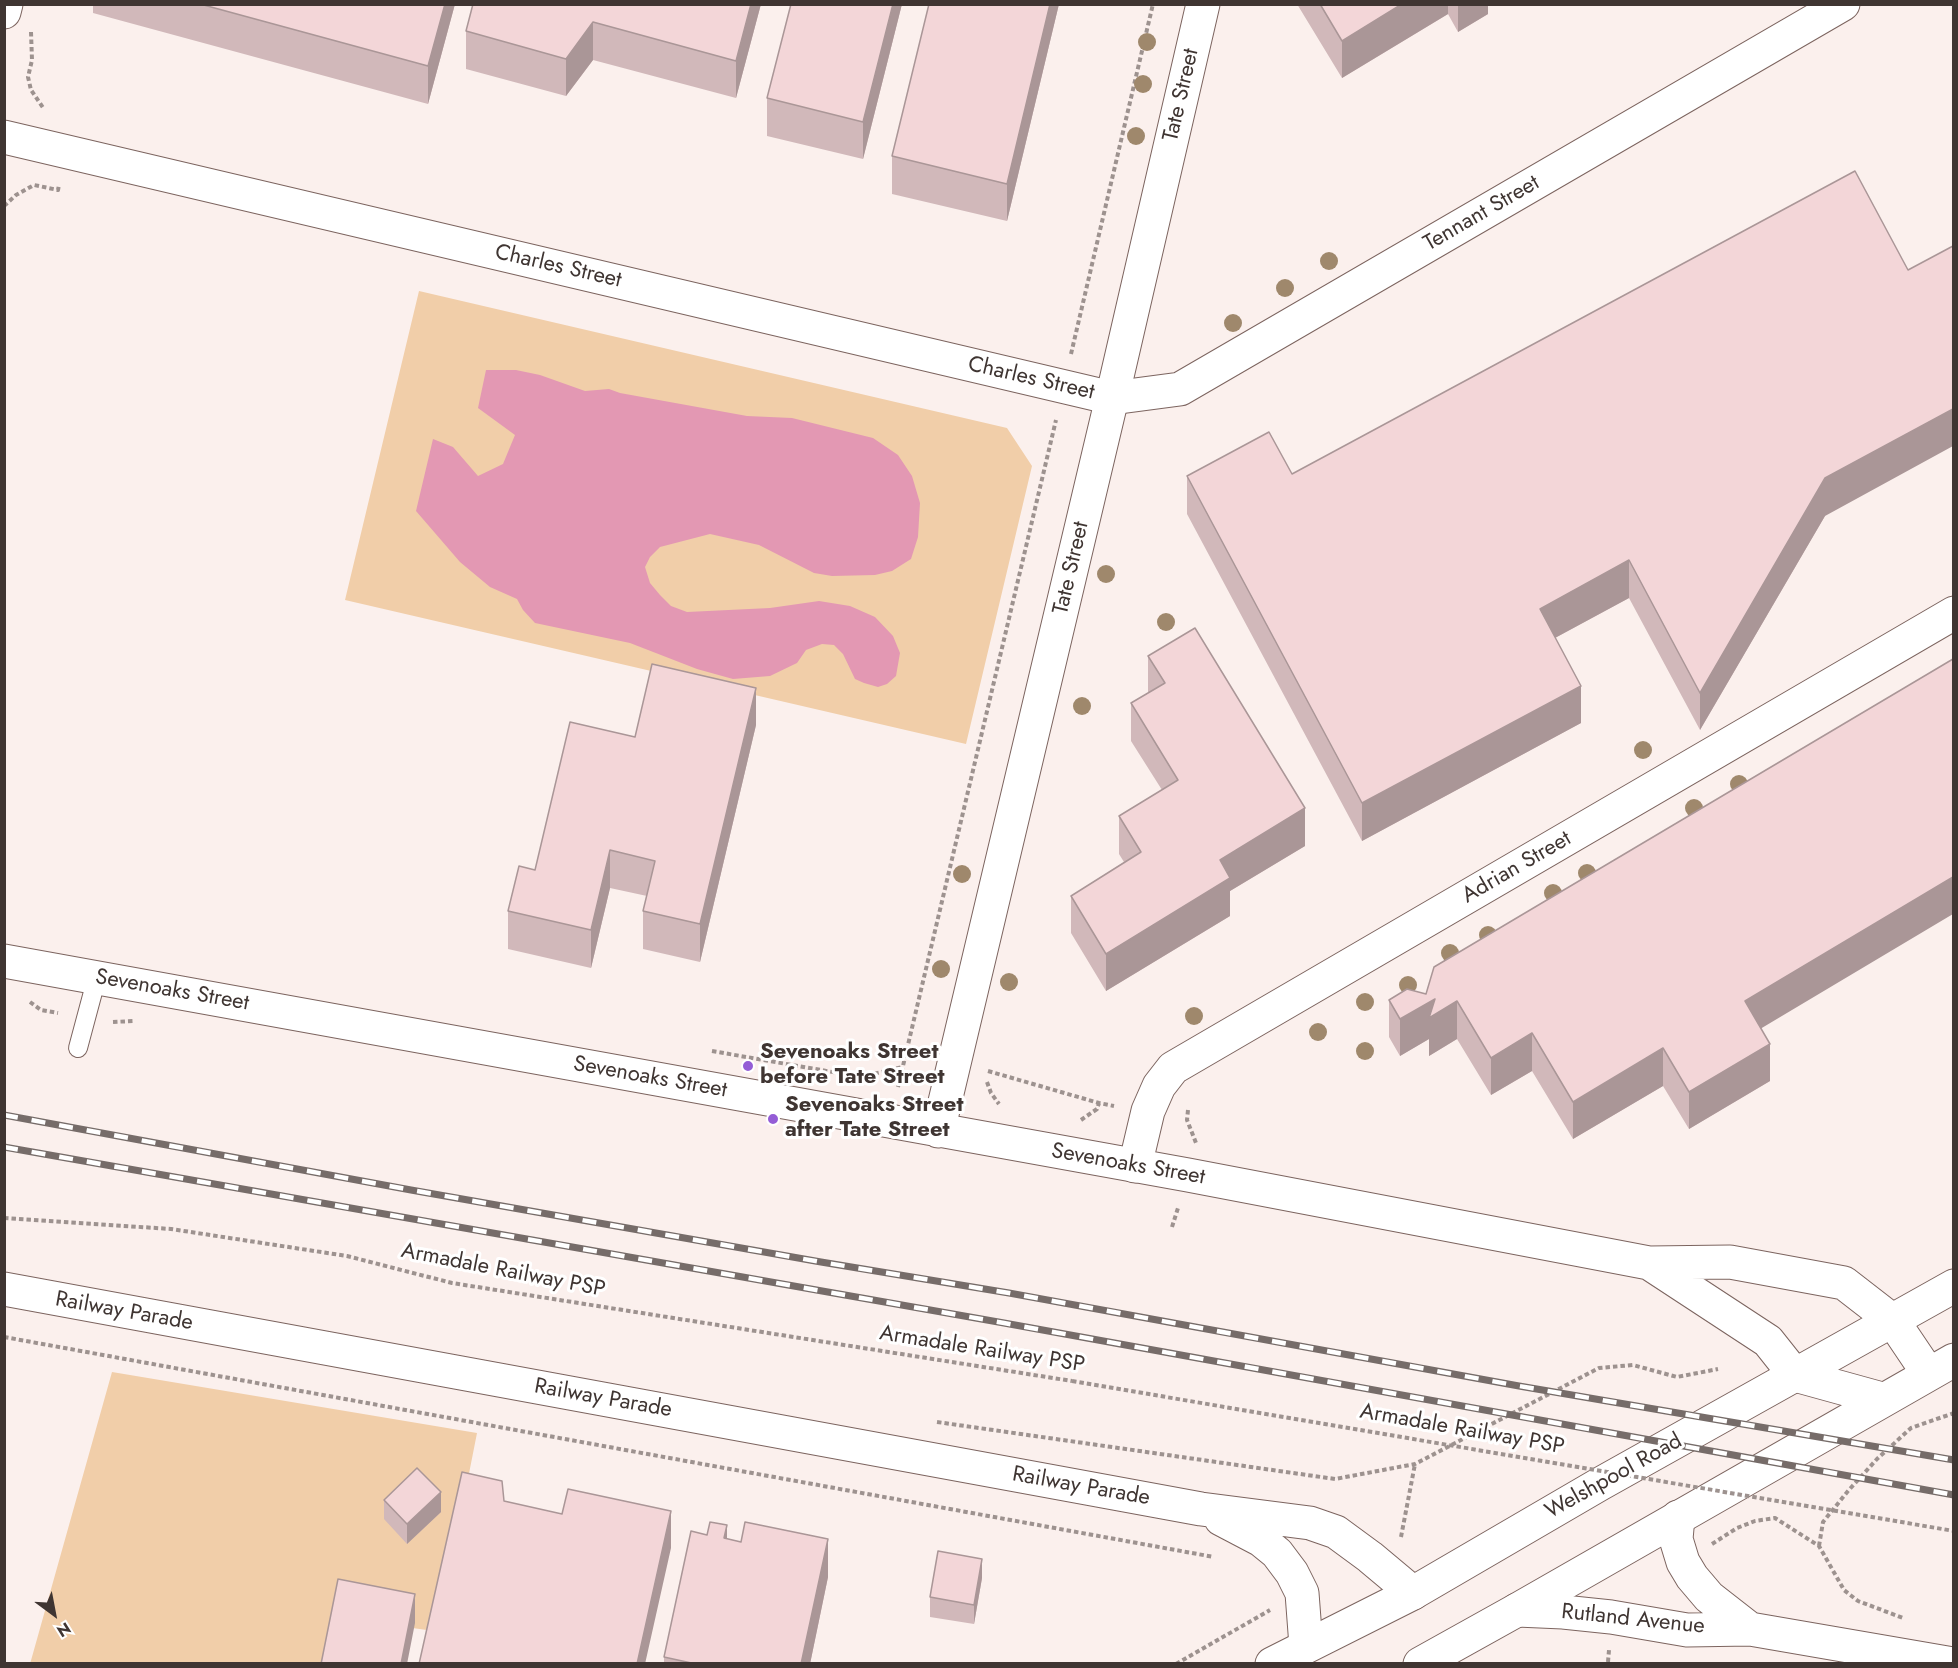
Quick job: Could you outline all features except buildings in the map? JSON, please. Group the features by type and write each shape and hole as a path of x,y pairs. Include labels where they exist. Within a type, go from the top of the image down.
{"street":[{"path":"4,12 6,4"},
{"name":"Tate Street","path":"938,1131 1203,4"},
{"name":"Tennant Street","path":"1112,398 1180,389 1843,4"},
{"name":"Charles Street","path":"4,137 1112,398"},
{"name":"Adrian Street","path":"1135,1166 1148,1112 1160,1086 1173,1068 1953,613"},
{"name":"Sevenoaks Street","path":"4,961 1135,1166 1650,1263 1730,1262 1844,1283 1893,1321 1945,1368"},
{"name":"Sevenoaks Street","path":"1650,1263 1768,1341 1795,1376"},
{"name":"Welshpool Road","path":"1272,1664 1413,1593 1600,1484 1953,1286"},
{"name":"Railway Parade","path":"4,1290 1200,1509 1310,1523 1336,1532 1413,1593"},
{"path":"1420,1664 1882,1399 1945,1368"},
{"path":"1795,1376 1882,1399"},
{"name":"Railway Parade","path":"1200,1509 1261,1540 1278,1553 1302,1593 1306,1646"},
{"name":"Rutland Avenue","path":"1678,1517 1676,1539 1683,1562 1692,1577 1709,1597 1749,1629"},
{"name":"Rutland Avenue","path":"1517,1610 1611,1617 1688,1630 1749,1629 1953,1664"}],"lane":[{"path":"78,1048 97,977"}],"path":[{"path":"889,1122 1154,4"},
{"path":"28,1000 41,1010 87,1018"},
{"path":"906,1051 954,1063"},
{"path":"1007,1109 999,1105 991,1093 986,1080 986,1070 1099,1103 1187,1120"},
{"path":"1077,1122 1097,1109 1099,1103"},
{"name":"Armadale Railway PSP","path":"4,1218 171,1229 347,1256 452,1283 1072,1381 1953,1531"},
{"path":"4,1337 1225,1559"},
{"path":"932,1422 1335,1479 1415,1464 1599,1368 1633,1365 1677,1377 1718,1369"},
{"path":"1819,1546 1823,1522 1877,1459 1911,1428 1953,1413"},
{"path":"1683,1562 1737,1528 1755,1521 1775,1518 1819,1546 1839,1582 1858,1601 1906,1619"},
{"path":"1176,1664 1302,1593"}],"shaded area":[{"path":"419,291 1007,428 1032,466 966,744 345,600"},
{"path":"486,370 516,370 540,375 585,391 609,389 620,393 747,416 792,418 873,438 898,455 912,476 920,503 918,537 911,559 892,571 875,575 832,576 814,573 759,545 710,534 660,547 650,557 645,567 650,583 660,595 671,606 687,612 770,608 819,601 850,606 875,617 893,636 900,653 896,676 887,684 878,687 864,683 855,679 843,654 834,645 822,644 806,650 797,663 770,676 733,679 697,669 630,643 535,623 517,599 490,587 460,562 416,511 433,439 453,447 478,476 503,464 515,435 478,408"},
{"path":"112,1372 477,1433 434,1631 333,1617 324,1663 30,1664"}],"railway":[{"path":"4,1115 411,1190 1009,1293 1519,1386 1954,1460"},
{"path":"4,1147 1004,1323 1954,1495"}],"place":[{"name":"Sevenoaks Street before Tate Street","path":"748,1066"},
{"name":"Sevenoaks Street after Tate Street","path":"773,1119"}]}
